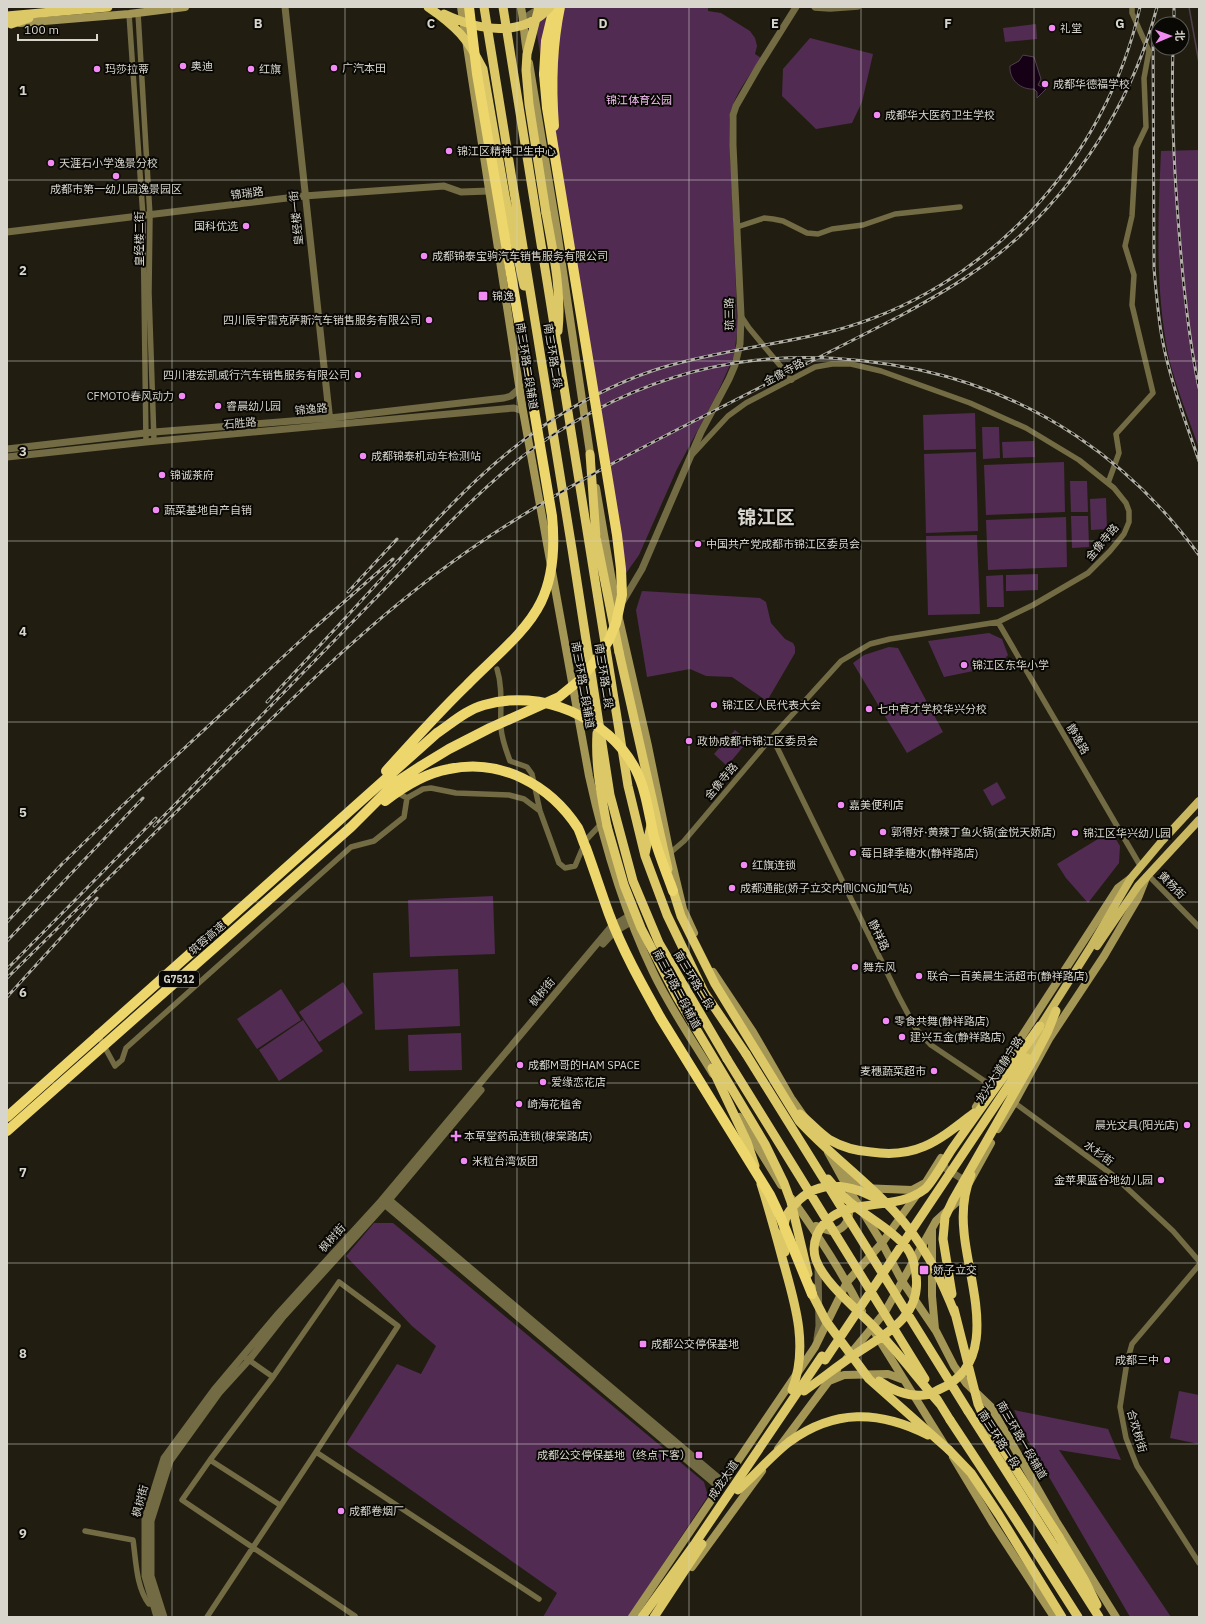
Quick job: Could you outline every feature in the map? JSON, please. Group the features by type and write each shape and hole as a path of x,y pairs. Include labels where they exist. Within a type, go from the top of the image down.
{"highway":[{"path":"8,22 39,14 108,7"},
{"path":"429,7 480,27 498,29 527,25 542,16 550,7"},
{"path":"429,7 462,34 474,51 483,69 518,261 540,349"},
{"name":"南三环路二段","path":"484,7 540,349 610,795 633,881 658,943 727,1059 940,1404"},
{"name":"南三环路二段","path":"503,7 617,724 628,786 645,856 667,915 704,992 746,1054 881,1273"},
{"path":"541,7 527,54 526,70 529,104 556,275 560,311 557,346"},
{"path":"351,827 395,783 420,766 490,728 559,697 581,679 596,660 609,640 616,623 622,594 617,535 547,108 544,74 546,41 554,7"},
{"path":"556,164 553,91 556,32 560,7"},
{"path":"342,818 434,717 518,634 535,613 548,586 554,553 552,516 477,74 470,10"},
{"path":"590,454 596,537 619,652 673,892"},
{"path":"342,818 437,733 463,714 482,706 504,700 530,700 549,703 570,710 594,723 617,744 636,770 646,801 654,838 681,916 715,984 799,1121 814,1138 894,1211 925,1250 942,1280 955,1314"},
{"path":"598,714 596,752 597,775 603,826 641,928 693,1027 747,1142 769,1210 797,1312 800,1336 800,1359 796,1381 779,1412 753,1449 735,1489"},
{"path":"351,827 394,794 430,774 449,769 470,767 488,768 516,774 532,782 558,803 578,830 610,915 643,987 770,1195 812,1294 826,1321 869,1379 949,1450 971,1473 999,1515 1062,1617"},
{"path":"645,856 654,811"},
{"name":"筑蓉高速","path":"7,1117 342,818"},
{"name":"筑蓉高速","path":"7,1131 351,827"},
{"path":"1056,1011 1047,1033 981,1107 926,1188 909,1198 896,1202 847,1210 837,1214 831,1217 822,1226 815,1241 816,1260 831,1284 875,1328 940,1404 1078,1617"},
{"path":"1040,1026 978,1157 945,1217 943,1239 955,1314 978,1404 987,1424 1084,1579 1100,1617"},
{"path":"693,1027 765,1144 784,1183 791,1202 812,1294"},
{"name":"龙兴大道静宁路","path":"823,1358 1028,1054"},
{"path":"781,1091 796,1110 831,1140 858,1151 884,1154 899,1154 932,1144 949,1133 981,1107"},
{"path":"855,1361 876,1380 891,1389 906,1394 925,1396 958,1378 967,1367 975,1347 977,1327 976,1302 964,1230 964,1205 969,1180 978,1157"},
{"path":"804,1391 857,1353 890,1332 912,1306 918,1288 912,1260 907,1248 897,1238 844,1196 810,1158"},
{"path":"786,1273 784,1234 787,1215 805,1195 819,1187 842,1186 868,1193 883,1201"},
{"name":"南三环路一段","path":"881,1273 968,1412 1100,1617"},
{"name":"成龙大道","path":"735,1489 804,1391 823,1358"},
{"name":"成龙大道","path":"654,1617 697,1546 823,1358"},
{"path":"735,1489 788,1443 803,1432 821,1423 845,1416 874,1416 903,1423 927,1434 949,1450"},
{"name":"成龙大道","path":"642,1617 697,1546"}],"main road":[{"path":"8,22 129,14 185,7"},
{"name":"南三环路二段辅道","path":"461,7 519,389 587,769 620,891 653,973 676,1014 780,1184 810,1223 847,1282 871,1328"},
{"path":"520,7 524,19 523,31 558,238 590,454 617,610 683,909 698,943 716,977 753,1032 791,1098 834,1160 854,1184 860,1188 912,1190 925,1183"},
{"path":"632,1617 721,1484 790,1386 815,1347 847,1282 882,1243 925,1183 991,1086 1118,888 1131,878 1162,841 1199,801"},
{"path":"1056,1011 1138,886 1199,820"},
{"path":"662,1605 685,1576 826,1382 886,1312 936,1221 960,1198 1049,1039 1104,956 1138,898 1148,875"},
{"path":"1040,1026 1090,948 1131,878"},
{"path":"834,1160 845,1184 882,1243"},
{"path":"810,1223 831,1232 841,1229 848,1220 849,1214 850,1202 845,1184"},
{"path":"936,1221 932,1231 932,1296 936,1331"},
{"name":"南三环路一段辅道","path":"882,1243 902,1281 936,1331 954,1366 966,1383 991,1407 1056,1521 1116,1617"},
{"path":"871,1328 1054,1617"},
{"path":"826,1382 844,1375 888,1374 904,1380"}],"street":[{"name":"皇经楼一街","path":"284,7 330,422"},
{"path":"524,19 541,7"},
{"name":"琉三路","path":"617,610 642,569 701,432 729,380 735,365 740,344 741,316 733,115 736,106 796,7"},
{"path":"814,7 830,9 858,7"},
{"path":"1108,483 1119,453 1116,434 1153,393 1132,305 1134,275 1125,246 1132,216 1136,148 1146,127 1144,78 1149,51 1132,13 1132,7"},
{"name":"皇经楼二街","path":"138,13 146,216 150,442"},
{"name":"皇经楼二街","path":"129,14 146,216"},
{"name":"锦瑞路","path":"7,232 304,196 444,186 461,192 489,191"},
{"path":"737,227 764,218 783,221 807,233 818,234 832,229 863,224 895,214 960,207"},
{"path":"741,316 749,328 792,380"},
{"name":"金像寺路","path":"670,853 684,841 772,737 840,661 870,644 890,639 998,622 1033,605 1088,573 1110,551 1124,534 1129,522 1129,511 1126,503 1114,488 1078,460 1026,428 970,403 881,371 851,364 832,364 815,367 737,408 691,455"},
{"name":"锦逸路","path":"7,449 150,433 330,422 504,398 511,396 519,389"},
{"name":"石胜路","path":"7,457 330,422 514,408 523,411"},
{"name":"静逸路","path":"998,622 1141,867"},
{"path":"497,669 500,679 501,729 503,742 510,761 527,767 532,774 540,812 558,863 565,868 575,866 586,840 603,826"},
{"path":"643,725 647,767 662,851 683,909"},
{"name":"静祥路","path":"772,737 898,997 916,1029 931,1046 1004,1094 1014,1103"},
{"path":"377,782 407,798"},
{"path":"407,798 423,789 431,788 456,793 509,795 524,800 540,812"},
{"path":"97,1033 116,1066 122,1060 126,1048 351,846 374,841 404,817 407,798"},
{"name":"黄杨街","path":"1148,875 1199,927"},
{"name":"枫树街","path":"157,1617 151,1576 151,1521 170,1461 246,1358 385,1200 611,927 630,919"},
{"name":"水杉街","path":"1014,1103 1114,1176 1173,1231 1199,1261"},
{"path":"945,1152 943,1162 946,1168 968,1183"},
{"path":"385,1200 721,1484"},
{"path":"815,1347 819,1326 819,1282 816,1234"},
{"name":"合欢树街","path":"1199,1264 1132,1344 1127,1362 1120,1407 1126,1438 1138,1466 1199,1563"},
{"path":"207,1617 252,1547 398,1326 339,1282 273,1377 210,1460 182,1500 252,1547 356,1616"},
{"path":"246,1358 273,1377"},
{"path":"316,1452 539,1599"},
{"path":"210,1460 280,1505"},
{"path":"84,1531 133,1540 139,1581 146,1600 149,1604 156,1604"},
{"name":"枫树街","path":"156,1604 164,1617"}],"green space":[{"name":"锦江体育公园","path":"533,7 708,7 708,11 721,13 750,31 755,38 757,46 755,54 761,58 737,95 729,120 737,332 734,356 716,396 677,469 639,555 619,583"},
{"path":"1036,24 1037,39 1005,42 1003,28"},
{"path":"810,38 873,54 862,102 852,123 816,129 782,96 783,69"},
{"path":"1199,150 1199,449 1178,390 1168,354 1161,304 1158,227 1161,151"},
{"path":"975,413 976,449 924,450 923,415"},
{"path":"982,427 999,427 1000,458 983,459"},
{"path":"1034,441 1035,457 1003,458 1002,442"},
{"path":"976,452 978,531 926,533 924,454"},
{"path":"1064,462 1065,512 986,515 984,465"},
{"path":"1070,481 1087,481 1088,512 1071,512"},
{"path":"1106,498 1107,529 1091,530 1090,499"},
{"path":"1071,516 1088,516 1089,547 1072,548"},
{"path":"1066,517 1067,567 988,570 986,520"},
{"path":"977,535 980,614 928,615 926,536"},
{"path":"1038,574 1038,590 1006,591 1006,575"},
{"path":"1003,575 1004,607 987,607 986,576"},
{"path":"642,591 760,598 766,602 771,623 785,639 793,643 795,647 795,653 767,701 732,677 706,676 690,669 647,677 636,610"},
{"path":"989,633 1002,639 1008,655 998,666 944,677 928,641"},
{"path":"889,647 898,648 943,732 907,753 853,663 864,655"},
{"path":"735,730 748,741 727,766 714,754"},
{"path":"997,782 1006,798 992,806 983,790"},
{"path":"1111,831 1120,846 1119,863 1088,903 1066,878 1057,864"},
{"path":"493,896 495,954 410,957 408,900"},
{"path":"458,969 460,1026 375,1030 373,973"},
{"path":"343,982 363,1013 319,1042 299,1012"},
{"path":"281,989 301,1020 257,1049 237,1019"},
{"path":"303,1020 323,1051 279,1081 259,1050"},
{"path":"461,1033 462,1070 409,1071 408,1035"},
{"path":"374,1223 393,1223 704,1482 708,1496 628,1617 543,1617 557,1593 346,1444 397,1364 421,1374 436,1346 412,1326 346,1256"},
{"path":"1179,1391 1199,1395 1199,1444 1170,1438"},
{"path":"1014,1410 1108,1429 1121,1460 1059,1450 1171,1617 1130,1617 1026,1437"}],"shaded area":[{"path":"1023,55 1034,57 1041,79 1038,85 1046,89 1037,98 1037,92 1034,89 1020,86 1014,80 1010,71 1010,66 1019,61"}],"waterway":[{"path":"1189,7 1199,63"}],"railway":[{"path":"267,702 456,500 499,460 521,442 570,409 637,376 661,368 703,357 833,331 889,312 941,285 988,251 1031,211 1068,166 1099,117 1123,63 1140,7"},
{"path":"7,978 311,681 393,608 451,563 512,522 575,484 933,298 966,278 1011,244 1048,207 1089,156 1122,99 1136,69 1148,39 1157,7"},
{"path":"1174,7 1174,16"},
{"path":"1153,56 1154,268 1157,303 1162,338 1169,369 1199,461"},
{"path":"1173,56 1174,162 1177,208 1186,310 1199,388"},
{"path":"154,826 440,532 494,480 513,464 552,435 594,411 633,392 673,378 713,367 753,360 835,358 920,370 962,381 1002,396 1041,414 1077,436 1111,461 1172,521 1199,555"},
{"path":"348,592 397,539"},
{"path":"7,922 62,864 123,805 312,630 393,559"},
{"path":"7,941 143,798"},
{"path":"7,969 156,818"},
{"path":"7,997 97,898"}],"place":[{"name":"礼堂","path":"1052,28"},
{"name":"奥迪","path":"183,66"},
{"name":"广汽本田","path":"334,68"},
{"name":"玛莎拉蒂","path":"97,69"},
{"name":"红旗","path":"251,69"},
{"name":"成都华德福学校","path":"1045,84"},
{"name":"成都华大医药卫生学校","path":"877,115"},
{"name":"锦江区精神卫生中心","path":"449,151"},
{"name":"天涯石小学逸景分校","path":"51,163"},
{"name":"成都市第一幼儿园逸景园区","path":"116,176"},
{"name":"国科优选","path":"246,226"},
{"name":"成都锦泰宝驹汽车销售服务有限公司","path":"424,256"},
{"name":"锦逸","path":"483,296"},
{"name":"四川辰宇雷克萨斯汽车销售服务有限公司","path":"429,320"},
{"name":"四川港宏凯威行汽车销售服务有限公司","path":"358,375"},
{"name":"CFMOTO春风动力","path":"182,396"},
{"name":"睿晨幼儿园","path":"218,406"},
{"name":"成都锦泰机动车检测站","path":"363,456"},
{"name":"锦诚茶府","path":"162,475"},
{"name":"蔬菜基地自产自销","path":"156,510"},
{"name":"中国共产党成都市锦江区委员会","path":"698,544"},
{"name":"锦江区东华小学","path":"964,665"},
{"name":"锦江区人民代表大会","path":"714,705"},
{"name":"七中育才学校华兴分校","path":"869,709"},
{"name":"政协成都市锦江区委员会","path":"689,741"},
{"name":"嘉美便利店","path":"841,805"},
{"name":"郭得好·黄辣丁鱼火锅(金悦天娇店)","path":"883,832"},
{"name":"锦江区华兴幼儿园","path":"1075,833"},
{"name":"莓日肆季糖水(静祥路店)","path":"853,853"},
{"name":"红旗连锁","path":"744,865"},
{"name":"成都通能(娇子立交内侧CNG加气站)","path":"732,888"},
{"name":"舞东风","path":"855,967"},
{"name":"联合一百美晨生活超市(静祥路店)","path":"919,976"},
{"name":"零食共舞(静祥路店)","path":"886,1021"},
{"name":"建兴五金(静祥路店)","path":"902,1037"},
{"name":"成都M哥的HAM SPACE","path":"520,1065"},
{"name":"麦穗蔬菜超市","path":"934,1071"},
{"name":"爱缘恋花店","path":"543,1082"},
{"name":"崎海花植舍","path":"519,1104"},
{"name":"晨光文具(阳光店)","path":"1187,1125"},
{"name":"本草堂药品连锁(棣棠路店)","path":"456,1136"},
{"name":"米粒台湾饭团","path":"464,1161"},
{"name":"金苹果蓝谷地幼儿园","path":"1161,1180"},
{"name":"娇子立交","path":"924,1270"},
{"name":"成都公交停保基地","path":"643,1344"},
{"name":"成都三中","path":"1167,1360"},
{"name":"成都公交停保基地（终点下客）","path":"699,1455"},
{"name":"成都卷烟厂","path":"341,1511"}],"district":[{"name":"锦江区","path":"766,517"}]}
